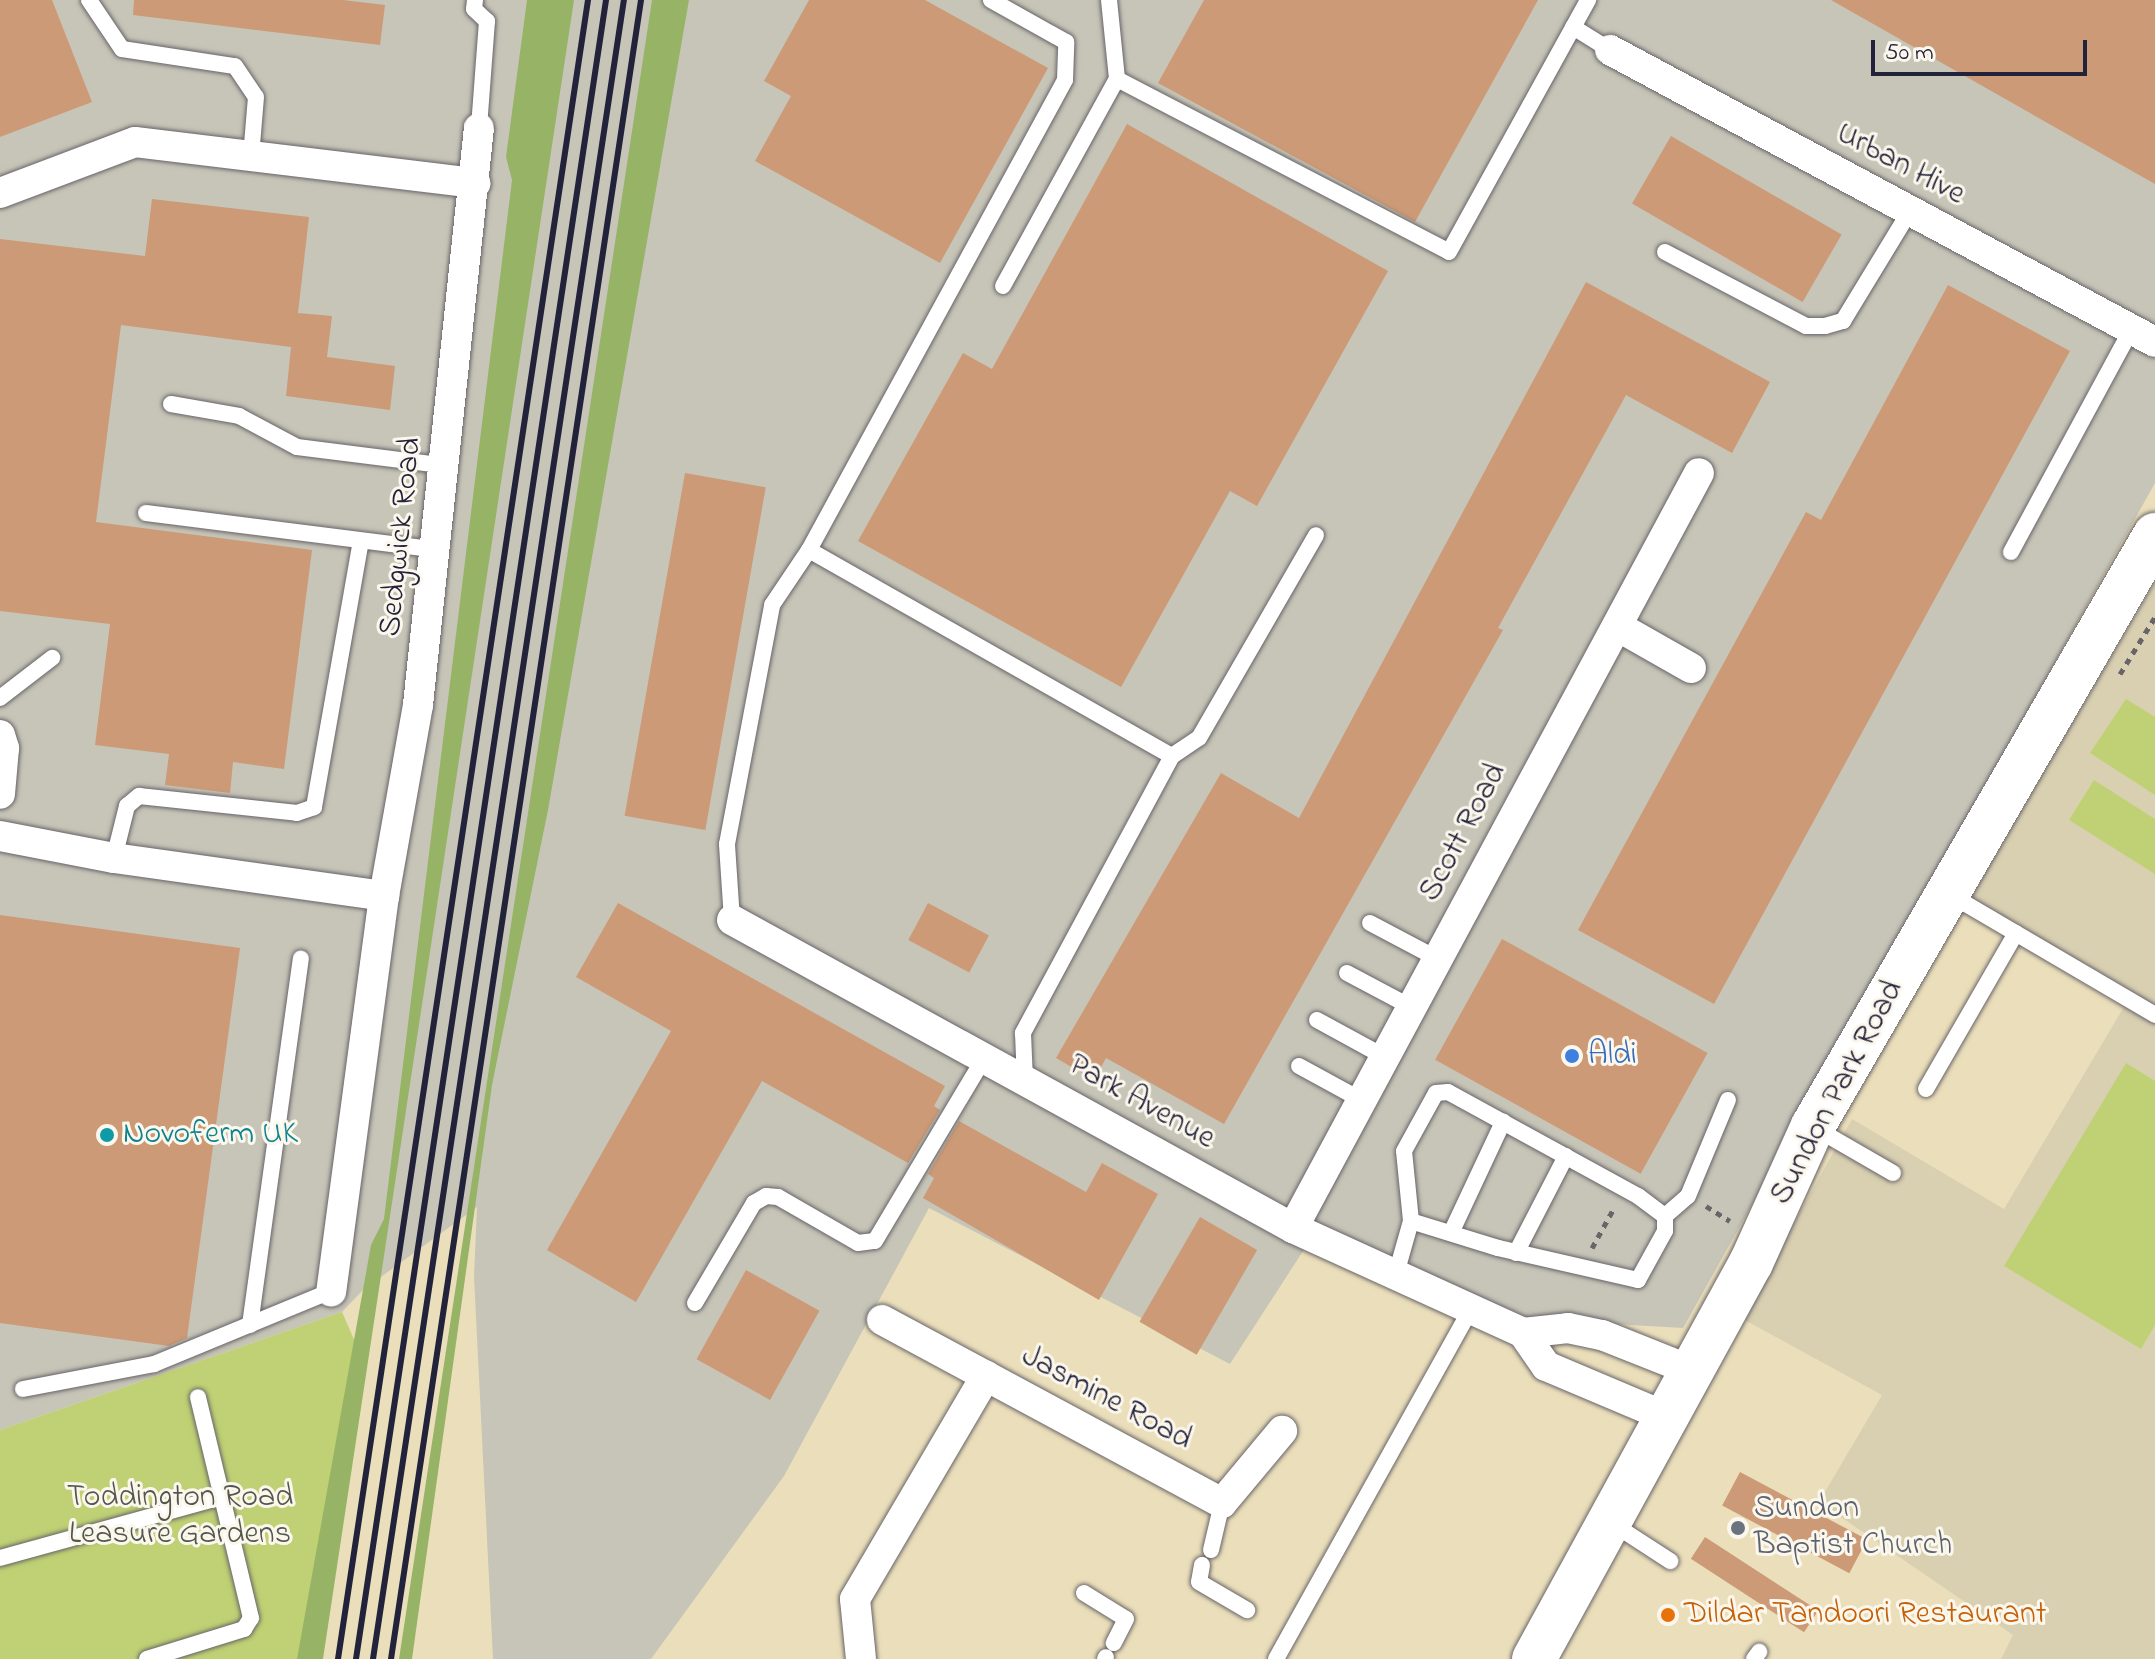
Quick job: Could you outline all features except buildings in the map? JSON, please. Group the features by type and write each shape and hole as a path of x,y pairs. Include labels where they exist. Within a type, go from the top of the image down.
{"street":[{"name":"Urban Hive","path":"1610,50 2143,336"},
{"name":"Sedgwick Road","path":"331,1291 384,896 418,705 447,466 479,128"},
{"path":"0,193 135,142 476,183"},
{"name":"Scott Road","path":"1293,1228 1699,473"},
{"name":"Sundon Park Road","path":"1534,1659 1751,1263 1813,1126 2153,544"},
{"path":"1617,626 1691,668"},
{"path":"0,735 0,794"},
{"path":"0,836 114,858 384,896"},
{"name":"Park Avenue","path":"732,920 1293,1228 1472,1307 1523,1333 1546,1366 1667,1417"},
{"path":"882,1320 986,1376"},
{"path":"1523,1333 1568,1328 1602,1335 1690,1370"},
{"name":"Jasmine Road","path":"852,1655 855,1599 986,1376 1222,1503"},
{"path":"1222,1503 1282,1431"}],"lane":[{"path":"89,0 104,29 122,49 235,66 256,97 251,156"},
{"path":"475,0 474,9 487,21 479,128"},
{"path":"732,920 727,844 772,605 809,550 1065,80 1066,42 991,0"},
{"path":"1003,286 1117,79 1109,0"},
{"path":"1117,79 1449,252 1588,0"},
{"path":"1573,27 1610,50"},
{"path":"1665,252 1806,326 1825,326 1843,321 1910,211"},
{"path":"2011,552 2143,336"},
{"path":"171,404 239,416 297,447 447,466"},
{"path":"146,513 437,550"},
{"path":"1025,1081 1023,1033 1172,756 1199,738 1316,535"},
{"path":"114,858 127,806 139,796 297,813 314,807 361,541"},
{"path":"809,550 1172,756"},
{"path":"0,698 52,658"},
{"path":"1948,893 2155,1015"},
{"path":"1370,923 1438,959"},
{"path":"1926,1089 2016,933"},
{"path":"250,1325 301,959"},
{"path":"1347,973 1411,1007"},
{"path":"1317,1020 1385,1057"},
{"path":"695,1303 754,1203 766,1196 778,1197 858,1243 875,1241 984,1058"},
{"path":"1299,1066 1361,1100"},
{"path":"1396,1274 1411,1221 1404,1151 1436,1093 1448,1092 1566,1156 1665,1216"},
{"path":"1411,1221 1516,1253 1638,1280 1665,1231 1665,1216 1688,1196 1728,1100"},
{"path":"1451,1233 1503,1122"},
{"path":"1813,1126 1893,1173"},
{"path":"1516,1253 1566,1156"},
{"path":"23,1389 154,1364 331,1291"},
{"path":"1276,1659 1472,1307"},
{"path":"147,1659 244,1629 251,1618 198,1397"},
{"path":"0,1558 222,1497"},
{"path":"1211,1550 1222,1503"},
{"path":"1609,1521 1670,1561"},
{"path":"1202,1565 1199,1582 1247,1610"},
{"path":"1084,1593 1126,1619 1108,1653"}],"shaded area":[{"path":"0,0 2155,0 2155,483 1683,1328 1527,1319 1316,1231 1230,1364 929,1208 784,1476 651,1659 493,1659 474,1277 477,1207 363,1290 342,1312 0,1430"},
{"path":"2155,583 2155,1659 2001,1659 2013,1635 1819,1502 1882,1395 1741,1318 1852,1119 2004,1209 2125,1005 1964,908"}],"green space":[{"path":"527,0 574,0 323,1659 297,1659 371,1245 384,1219 512,180 506,157"},
{"path":"652,0 689,0 548,810 492,1085 412,1659 399,1659"},
{"path":"2126,699 2155,717 2155,795 2090,753"},
{"path":"2094,780 2155,819 2155,874 2069,820"},
{"path":"2126,1063 2155,1081 2155,1325 2141,1349 2004,1266"},
{"name":"Toddington Road Leasure Gardens","path":"342,1312 356,1344 299,1659 0,1659 0,1430"}],"railway":[{"path":"338,1659 588,0"},
{"path":"356,1659 606,0"},
{"path":"373,1659 624,0"},
{"path":"391,1659 641,0"}],"place":[{"name":"Aldi","path":"1572,1056"},
{"name":"Novoferm UK","path":"107,1135"},
{"name":"Sundon Baptist Church","path":"1738,1528"},
{"name":"Dildar Tandoori Restaurant","path":"1668,1615"}]}
